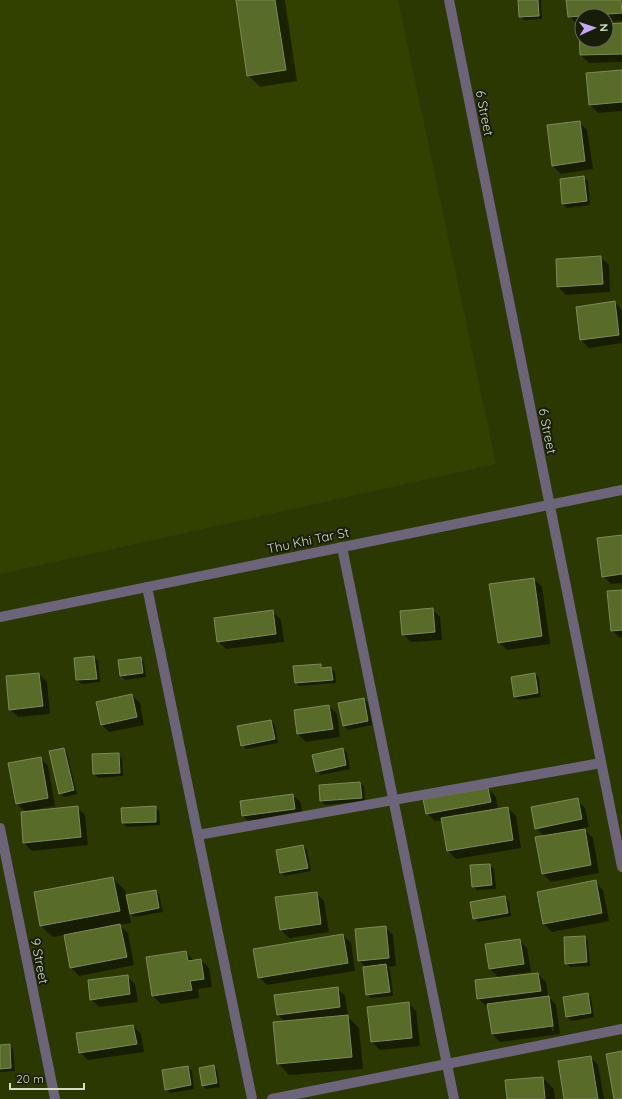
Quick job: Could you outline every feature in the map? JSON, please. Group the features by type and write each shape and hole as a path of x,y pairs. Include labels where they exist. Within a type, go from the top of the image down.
{"street":[{"name":"6 Street","path":"449,0 622,867"},
{"name":"Thu Khi Tar St","path":"0,617 622,490"},
{"path":"342,547 454,1099"},
{"path":"148,587 252,1099"},
{"path":"198,835 601,764"},
{"name":"9 Street","path":"0,828 55,1099"},
{"path":"272,1099 622,1029"}],"shaded area":[{"path":"0,0 398,0 496,464 0,574"}],"building":[{"path":"236,0 275,0 286,70 247,76"},
{"path":"518,0 538,0 539,16 519,17"},
{"path":"566,0 621,0 622,13 614,14 614,8 574,8 574,17 568,17"},
{"path":"622,23 622,54 580,55 580,48 614,48 614,24"},
{"path":"622,70 622,102 589,105 586,73"},
{"path":"580,121 585,161 552,166 547,125"},
{"path":"584,176 587,201 562,204 560,179"},
{"path":"601,256 603,284 557,287 556,259"},
{"path":"615,301 619,335 580,340 576,307"},
{"path":"622,535 622,574 602,577 597,538"},
{"path":"534,578 542,636 498,643 489,584"},
{"path":"622,590 622,630 611,631 607,591"},
{"path":"433,608 435,632 402,635 400,611"},
{"path":"273,610 276,634 217,642 214,618"},
{"path":"94,656 97,679 76,680 74,658"},
{"path":"141,657 143,673 120,676 118,660"},
{"path":"321,664 321,668 331,667 333,680 295,683 293,666"},
{"path":"39,673 43,706 9,710 6,676"},
{"path":"535,673 538,693 514,697 511,677"},
{"path":"132,694 137,717 101,725 96,702"},
{"path":"364,698 368,721 343,726 338,703"},
{"path":"329,705 333,729 297,734 294,710"},
{"path":"271,720 275,739 241,746 237,726"},
{"path":"64,748 74,790 59,794 49,751"},
{"path":"343,748 346,765 316,772 312,755"},
{"path":"119,753 120,773 93,774 92,754"},
{"path":"41,757 48,798 16,804 8,763"},
{"path":"360,782 362,798 320,801 319,785"},
{"path":"488,788 491,802 426,814 423,799"},
{"path":"293,794 295,809 242,816 240,801"},
{"path":"578,798 582,819 535,829 531,807"},
{"path":"78,806 81,837 23,843 21,812"},
{"path":"156,806 156,822 122,823 121,808"},
{"path":"508,807 513,840 447,851 441,818"},
{"path":"585,829 591,865 542,874 535,837"},
{"path":"303,845 308,868 280,873 276,850"},
{"path":"490,864 492,885 472,887 470,865"},
{"path":"113,877 120,911 40,926 34,892"},
{"path":"596,880 602,913 543,924 537,892"},
{"path":"156,890 159,908 130,914 126,895"},
{"path":"317,892 321,924 280,930 275,897"},
{"path":"505,896 508,913 473,919 470,902"},
{"path":"120,924 127,957 70,968 64,935"},
{"path":"386,926 389,958 358,961 355,929"},
{"path":"343,934 348,963 258,978 253,949"},
{"path":"585,936 587,962 565,964 564,937"},
{"path":"520,939 524,964 489,969 485,944"},
{"path":"186,951 188,961 201,959 204,979 190,981 192,990 152,996 146,957"},
{"path":"386,964 390,992 366,995 363,967"},
{"path":"538,973 541,991 477,999 475,980"},
{"path":"128,975 130,994 90,1000 88,980"},
{"path":"338,987 340,1007 277,1015 274,995"},
{"path":"588,993 591,1013 566,1017 563,997"},
{"path":"549,996 553,1026 492,1034 487,1004"},
{"path":"409,1002 412,1038 371,1042 367,1007"},
{"path":"348,1015 352,1057 277,1064 273,1022"},
{"path":"133,1025 137,1044 79,1053 76,1033"},
{"path":"10,1044 11,1068 0,1069 0,1045"},
{"path":"622,1051 622,1099 614,1099 606,1054"},
{"path":"591,1056 598,1099 564,1099 558,1061"},
{"path":"214,1065 217,1083 202,1086 199,1068"},
{"path":"188,1066 191,1085 165,1090 162,1070"},
{"path":"543,1077 545,1099 507,1099 505,1080"}]}
